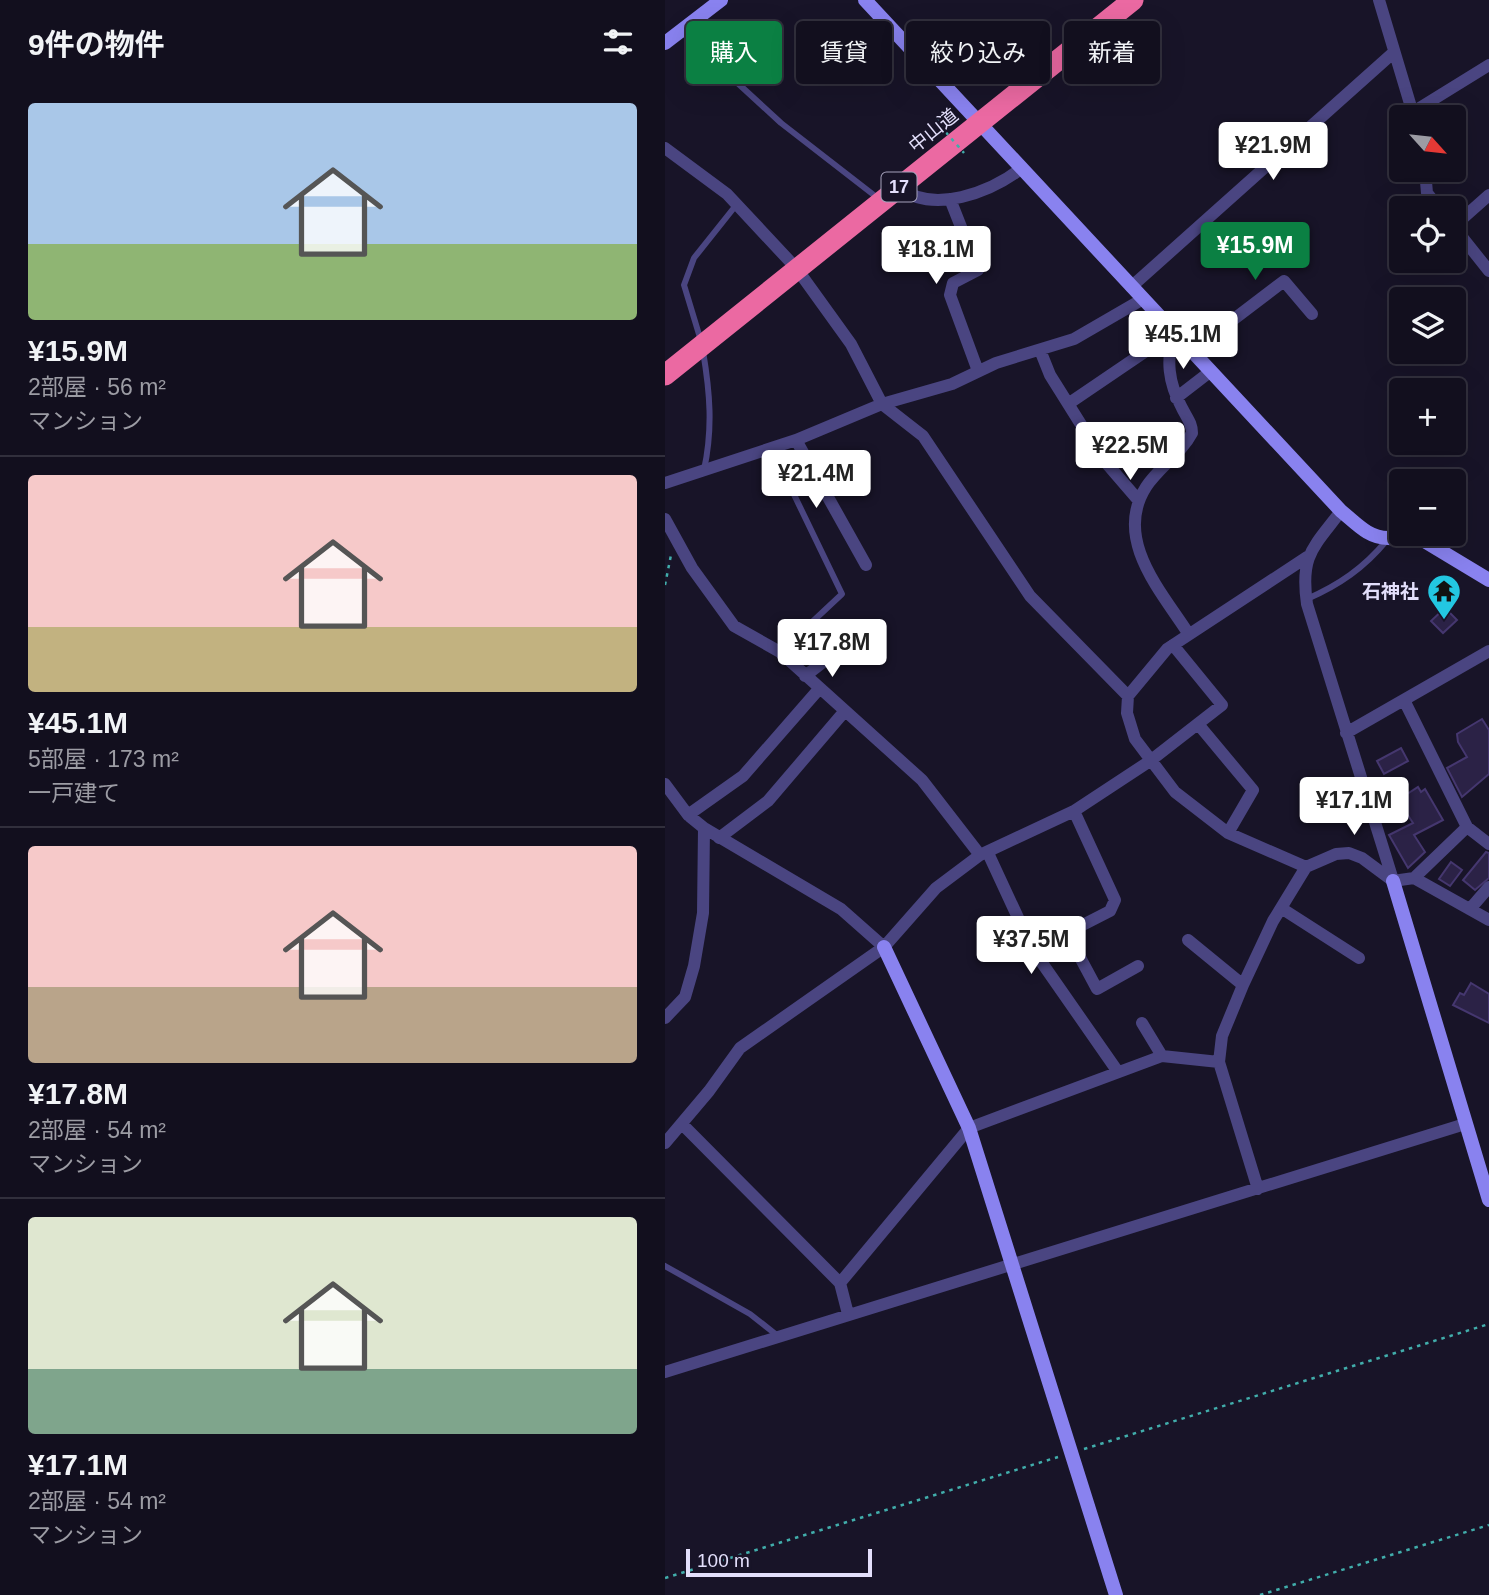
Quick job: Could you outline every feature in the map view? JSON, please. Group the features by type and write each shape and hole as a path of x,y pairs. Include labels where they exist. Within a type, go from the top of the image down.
{"highway":[{"name":"中山道","path":"665,375 1133,0"}],"street":[{"path":"665,43 721,0"},
{"path":"865,0 1341,511 1370,536 1410,536 1421,539 1489,580"},
{"path":"1378,0 1410,105"},
{"path":"1131,287 1393,53"},
{"path":"1428,105 1489,65"},
{"path":"665,148 737,204 797,270 851,344 882,404 923,436 1030,596 1128,696"},
{"path":"899,187 911,197 927,200 950,199 1003,183 1022,168"},
{"path":"1466,216 1489,195"},
{"path":"950,199 978,270 953,284 950,295 978,371"},
{"path":"1466,240 1487,263"},
{"path":"1192,351 1284,281 1312,314"},
{"path":"665,483 772,449 882,404 952,384 978,371 1074,339 1143,299"},
{"path":"1174,332 1168,352 1168,373 1177,398 1192,424 1192,433 1148,484 1139,501 1135,541 1139,555 1188,633"},
{"path":"1068,404 1174,332"},
{"path":"1040,350 1050,376 1102,458 1139,501"},
{"path":"1177,398 1210,371"},
{"path":"796,440 866,565"},
{"path":"1306,867 1228,833 1175,792 1135,740 1127,713 1128,696 1154,662 1188,633 1307,557 1341,511"},
{"path":"665,519 692,568 734,626 780,652 922,780 984,854 1033,950 1118,1072"},
{"path":"1307,557 1303,579 1307,599 1489,1200"},
{"path":"665,1143 740,1048 884,947 936,888 984,854 1074,811 1150,761 1222,705 1173,645"},
{"path":"805,676 844,646"},
{"path":"1346,733 1489,651"},
{"path":"688,815 743,776 819,689"},
{"path":"1404,700 1467,827 1489,844"},
{"path":"719,838 768,801 844,712"},
{"path":"1198,724 1253,790 1228,833"},
{"path":"665,784 688,815 703,828 841,909 884,947 969,1128 1116,1595"},
{"path":"1074,811 1115,900 1110,911 1067,933 1097,989 1138,966"},
{"path":"1414,878 1467,827"},
{"path":"665,1018 685,997 694,966 703,913 703,828"},
{"path":"1258,1189 1219,1062 1222,1036 1243,985 1281,908 1306,867 1336,854 1349,853 1362,858 1393,880 1414,878 1489,920"},
{"path":"1471,909 1489,887"},
{"path":"1281,908 1359,958"},
{"path":"1188,940 1243,985"},
{"path":"1142,1024 1163,1056"},
{"path":"840,1283 969,1128 1163,1056 1219,1062"},
{"path":"682,1124 840,1283 848,1314"},
{"path":"665,1373 1010,1263 1465,1124"}],"lane":[{"path":"680,31 781,123 882,201"},
{"path":"703,470 711,439 712,402 702,345 684,285 694,258 737,204"},
{"path":"772,449 842,594 780,652"},
{"path":"1307,599 1340,585 1374,556 1388,538"},
{"path":"665,1265 750,1314 778,1336"}],"path":[{"path":"952,106 936,121 964,153"},
{"path":"665,585 675,535"},
{"path":"1260,1595 1489,1525"}],"building":[{"name":"石神社","path":"1445,608 1457,620 1443,633 1431,621"},
{"path":"1482,719 1489,730 1489,774 1462,797 1447,768 1467,757 1458,742 1457,734"},
{"path":"1401,748 1408,761 1384,774 1377,761"},
{"path":"1418,787 1421,792 1425,789 1443,820 1414,835 1425,852 1408,868 1389,835 1413,823 1398,800"},
{"path":"1486,852 1489,853 1489,878 1475,890 1463,880"},
{"path":"1451,862 1462,870 1450,886 1439,879"},
{"path":"1471,983 1489,994 1489,1023 1453,1005 1460,993 1464,995"}],"place":[{"name":"石神社","path":"1444,621"}]}
